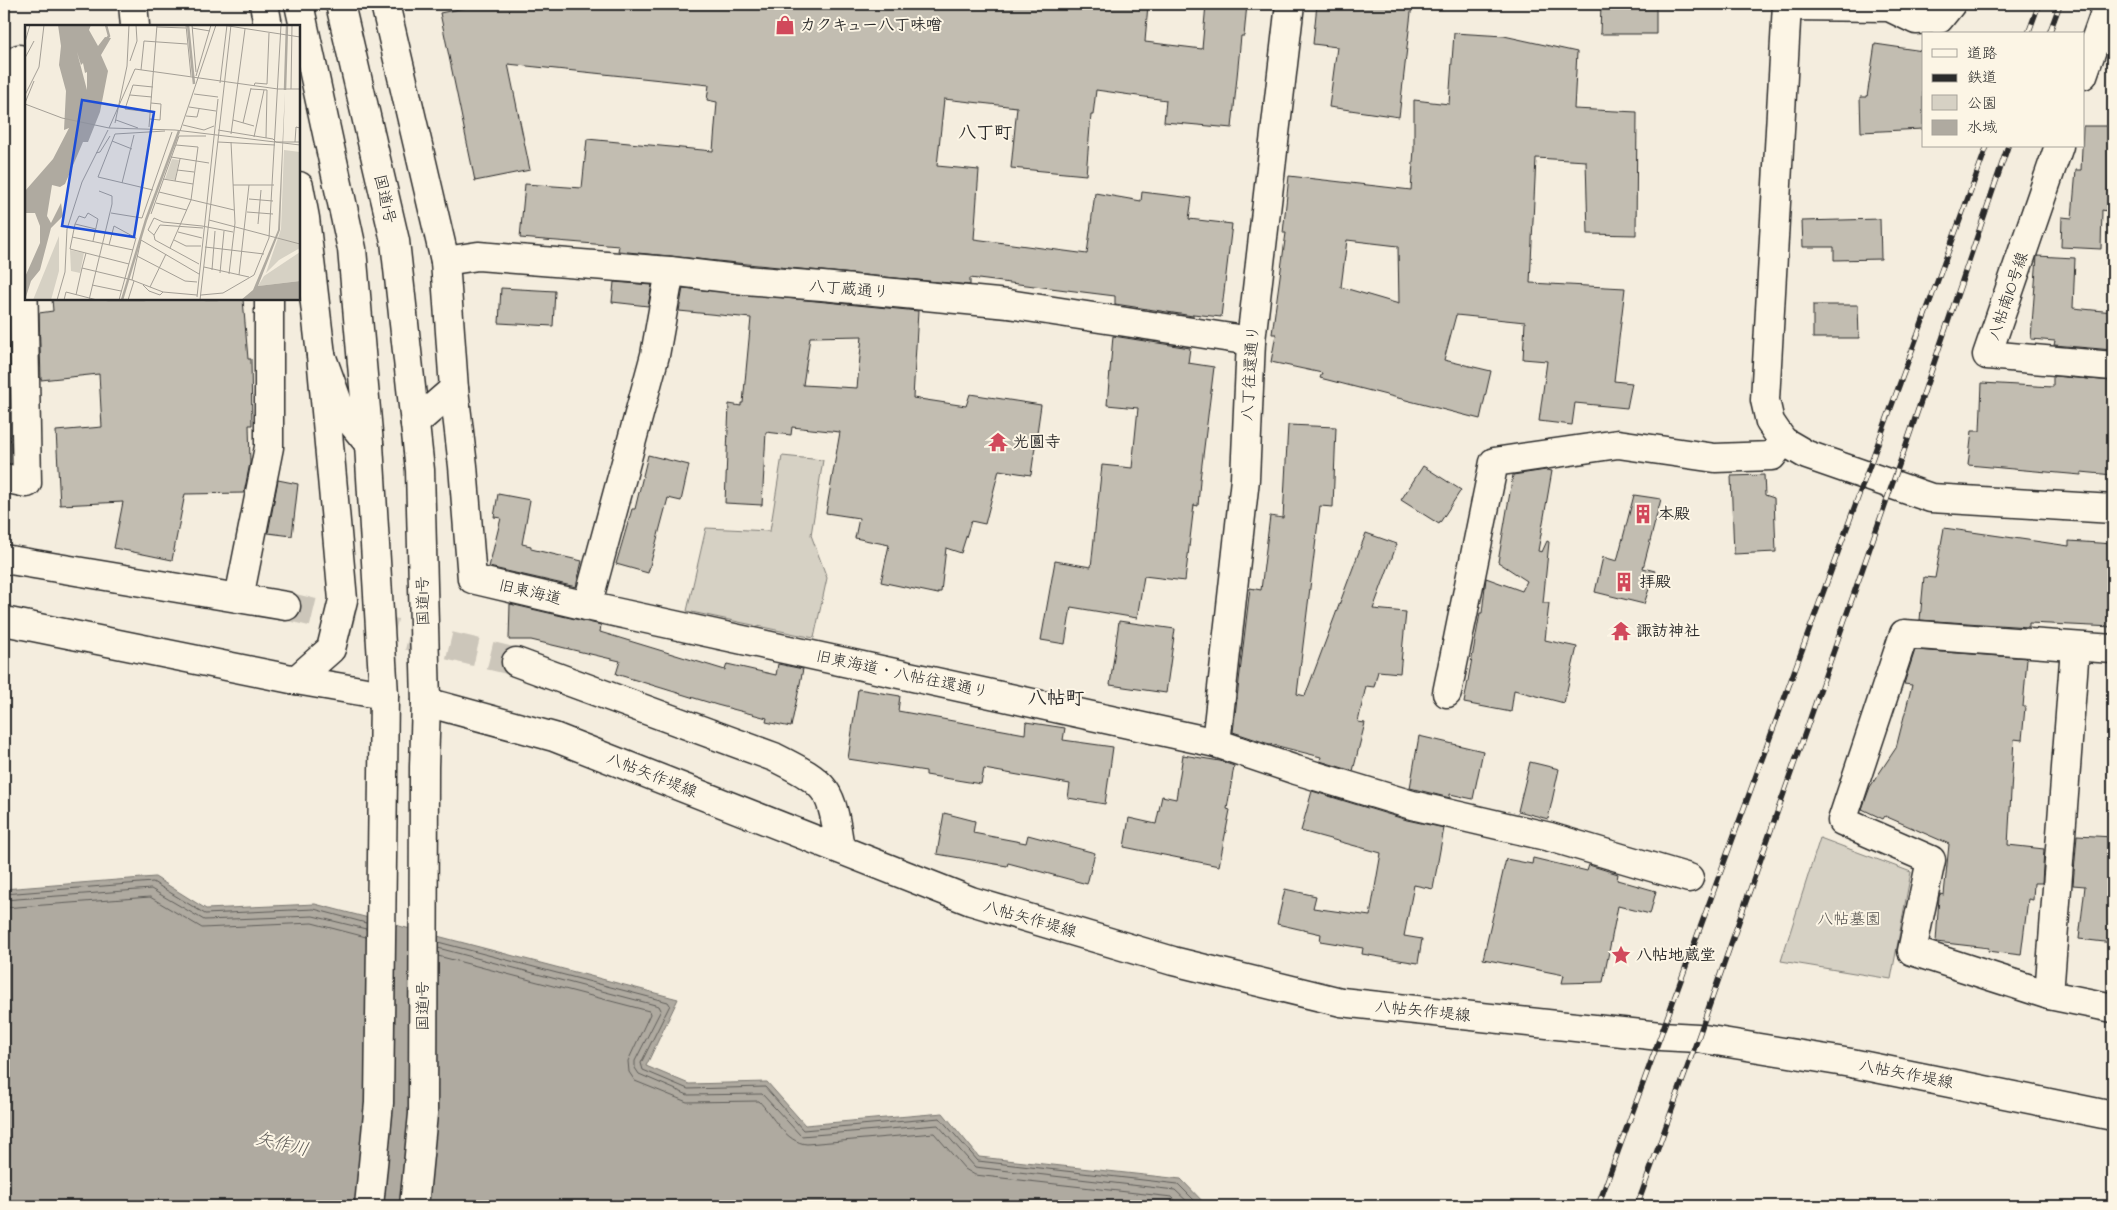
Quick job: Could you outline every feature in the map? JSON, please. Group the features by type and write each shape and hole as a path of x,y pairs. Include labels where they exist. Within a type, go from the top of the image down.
{"main road":[{"path":"132,4 135,25"},
{"path":"264,4 268,25"},
{"path":"299,4 352,249 369,444 384,695 380,1103 369,1206"},
{"name":"国道1号","path":"340,4 395,241 420,470 426,702 424,767 423,1114 414,1206"},
{"path":"385,4 445,260 454,389 415,423"},
{"name":"八丁往還通り","path":"1216,742 1244,480 1251,341 1290,4"},
{"path":"1951,4 1939,19 1916,20 1889,5 1787,5 1765,400 1770,422 1782,441 1807,455 1931,498 2113,509"},
{"path":"2084,72 2108,4"},
{"path":"4,478 27,483 16,59"},
{"name":"八帖南10号線","path":"2058,148 1988,355 2113,366"},
{"path":"296,680 331,649 343,600 320,355 300,197"},
{"name":"八丁蔵通り","path":"445,260 478,256 670,271 745,280 1008,304 1251,341"},
{"path":"587,606 655,355 670,271"},
{"path":"239,598 269,447 269,300"},
{"path":"320,355 340,408 369,444"},
{"name":"旧東海道","path":"454,389 463,466 472,578 587,606"},
{"path":"1447,693 1494,462 1618,444 1715,458 1772,456 1782,441"},
{"path":"4,559 286,606"},
{"name":"旧東海道・八帖往還通り","path":"587,606 1216,742 1296,770 1412,805 1550,837 1689,878"},
{"path":"4,622 296,680 384,695"},
{"path":"2113,649 1904,634 1842,821 1931,860 1912,951 2049,995 2113,1008"},
{"path":"2049,995 2075,647"},
{"path":"516,662 774,757 809,774 826,790 834,808 840,849"},
{"name":"八帖矢作堤線","path":"426,702 554,737 971,902 1173,961 1341,1002 1660,1036 1698,1038 1851,1063 2113,1116"}],"green space":[{"path":"782,456 823,460 811,535 827,578 814,638 687,611 706,528 770,531"},
{"name":"八帖墓園","path":"1820,838 1911,872 1891,979 1781,961"}],"water":[{"name":"矢作川","path":"155,877 206,909 315,904 678,999 646,1066 689,1084 767,1082 805,1125 943,1113 979,1157 1181,1179 1207,1206 4,1206 4,889"}],"building":[{"path":"483,4 1148,4 1145,42 1202,49 1206,4 1247,4 1244,36 1241,36 1232,128 1164,122 1166,100 1096,90 1093,115 1091,115 1086,175 1011,168 1017,107 944,99 937,166 979,170 974,239 1087,254 1095,193 1141,201 1142,192 1192,198 1189,219 1232,224 1221,317 1193,314 1193,316 1115,304 1115,296 970,278 970,285 618,251 619,246 520,238 525,184 582,188 587,139 713,151 717,102 707,100 709,85 508,64 530,170 475,181 440,13"},
{"path":"1317,4 1412,4 1399,117 1329,107 1337,47 1313,44"},
{"path":"1601,4 1656,4 1656,34 1600,34"},
{"path":"1454,33 1504,36 1577,52 1574,109 1637,112 1636,235 1588,234 1586,161 1536,158 1530,283 1625,288 1614,381 1632,383 1627,408 1575,403 1572,425 1539,421 1547,361 1523,359 1525,322 1456,315 1444,360 1491,371 1480,419 1320,378 1322,373 1271,362 1276,334 1272,334 1286,233 1283,233 1289,176 1411,190 1414,149 1414,100 1449,104","holes":["1347,240 1398,246 1399,304 1341,287"]},
{"path":"1875,44 1922,51 1922,129 1861,132 1860,97 1867,97"},
{"path":"2084,126 2110,126 2107,211 2102,210 2101,249 2061,247 2062,217 2072,218 2076,170 2081,170"},
{"path":"1880,219 1881,259 1834,260 1834,247 1803,247 1802,221"},
{"path":"2037,256 2075,258 2073,308 2113,312 2113,350 2054,345 2055,341 2031,339"},
{"path":"614,282 652,285 648,306 612,302"},
{"path":"501,288 555,291 553,326 499,323"},
{"path":"683,288 918,311 913,398 966,406 970,394 1041,405 1031,475 999,470 985,524 971,521 961,553 946,548 941,592 938,592 938,594 881,582 889,545 855,538 859,518 826,513 840,432 792,427 791,435 766,432 762,505 725,503 729,404 741,406 741,403 743,403 751,318 679,311","holes":["862,336 857,388 803,385 810,337"]},
{"path":"52,300 243,300 248,359 251,359 252,425 249,425 250,463 244,493 185,494 172,560 114,548 123,502 60,505 56,431 102,427 99,374 41,380 39,313 53,311"},
{"path":"1813,305 1858,305 1859,338 1813,338"},
{"path":"1113,336 1190,348 1188,363 1214,367 1198,506 1194,505 1185,581 1144,576 1137,618 1071,607 1065,644 1041,640 1055,561 1091,567 1102,465 1132,468 1138,408 1107,405"},
{"path":"2053,376 2113,381 2113,475 2081,472 2081,475 1968,465 1972,431 1980,431 1982,383 2053,387"},
{"path":"1288,425 1336,427 1333,507 1320,506 1297,694 1305,696 1366,533 1397,544 1373,609 1406,612 1400,673 1378,671 1374,687 1366,686 1358,722 1365,723 1353,771 1320,761 1321,757 1266,743 1233,732 1250,588 1261,590 1270,516 1283,518"},
{"path":"648,455 689,465 681,501 668,498 648,573 616,564 632,509 635,509"},
{"path":"1423,466 1461,490 1439,524 1401,500"},
{"path":"1546,470 1552,471 1538,551 1542,552 1547,541 1549,542 1543,603 1549,603 1545,640 1577,647 1564,703 1514,690 1511,712 1464,703 1480,613 1482,613 1486,578 1522,591 1527,581 1498,562 1513,475"},
{"path":"1764,475 1765,495 1774,498 1776,552 1734,554 1731,476"},
{"path":"278,480 298,484 292,536 268,533"},
{"path":"498,494 530,500 522,544 531,546 531,549 582,561 576,587 489,567 501,518 494,517"},
{"path":"1634,495 1661,499 1643,568 1655,571 1644,604 1595,592 1603,557 1617,561"},
{"path":"1944,528 2069,546 2069,541 2113,544 2113,627 2029,623 2029,627 1920,620 1924,577 1935,578"},
{"path":"510,604 601,625 600,632 725,670 727,664 776,675 778,664 803,669 791,727 766,722 767,718 717,705 616,674 620,661 531,640 509,640"},
{"path":"1119,621 1175,629 1166,693 1110,685"},
{"path":"1915,650 2027,658 2022,740 2014,739 2008,845 2044,849 2042,883 2034,883 2033,900 2028,899 2021,955 1988,951 1989,948 1936,942 1939,897 1940,894 1944,895 1949,844 1885,816 1883,819 1862,809 1870,787 1896,748 1912,685 1904,684"},
{"path":"858,689 900,696 898,711 1025,734 1026,722 1065,728 1063,740 1113,747 1105,804 1068,798 1070,784 984,769 981,784 926,775 926,771 848,759"},
{"path":"1419,736 1483,751 1473,799 1450,794 1450,798 1410,788"},
{"path":"1183,755 1220,761 1234,766 1227,809 1230,810 1219,866 1124,847 1129,818 1156,824 1162,796 1176,799"},
{"path":"1530,762 1559,769 1548,819 1518,811"},
{"path":"1312,791 1407,820 1444,828 1433,889 1414,885 1404,936 1422,939 1418,963 1362,954 1363,948 1320,941 1321,934 1277,924 1285,889 1316,896 1313,908 1370,916 1381,853 1301,831"},
{"path":"944,813 975,821 973,833 1026,843 1028,835 1095,853 1087,884 1008,863 1007,866 937,854"},
{"path":"2077,835 2113,837 2113,943 2079,939 2085,886 2073,885"},
{"path":"1533,858 1587,871 1589,865 1618,874 1617,880 1656,891 1650,914 1618,906 1603,982 1562,983 1564,975 1483,959 1506,859 1532,864"}],"tunnel":[{"path":"286,606 516,662"}],"railway":[{"path":"2029,32 2039,4"},
{"path":"2050,32 2060,4"},
{"path":"1598,1206 1986,148"},
{"path":"1637,1206 1698,1038 1906,445 2007,148"}],"place":[{"name":"カクキュー八丁味噌","path":"785,25"},
{"name":"光圓寺","path":"998,442"},
{"name":"本殿","path":"1643,514"},
{"name":"拝殿","path":"1624,582"},
{"name":"諏訪神社","path":"1621,631"},
{"name":"八帖地蔵堂","path":"1621,955"}],"district":[{"name":"八丁町","path":"985,132"},
{"name":"八帖町","path":"1056,698"}]}
